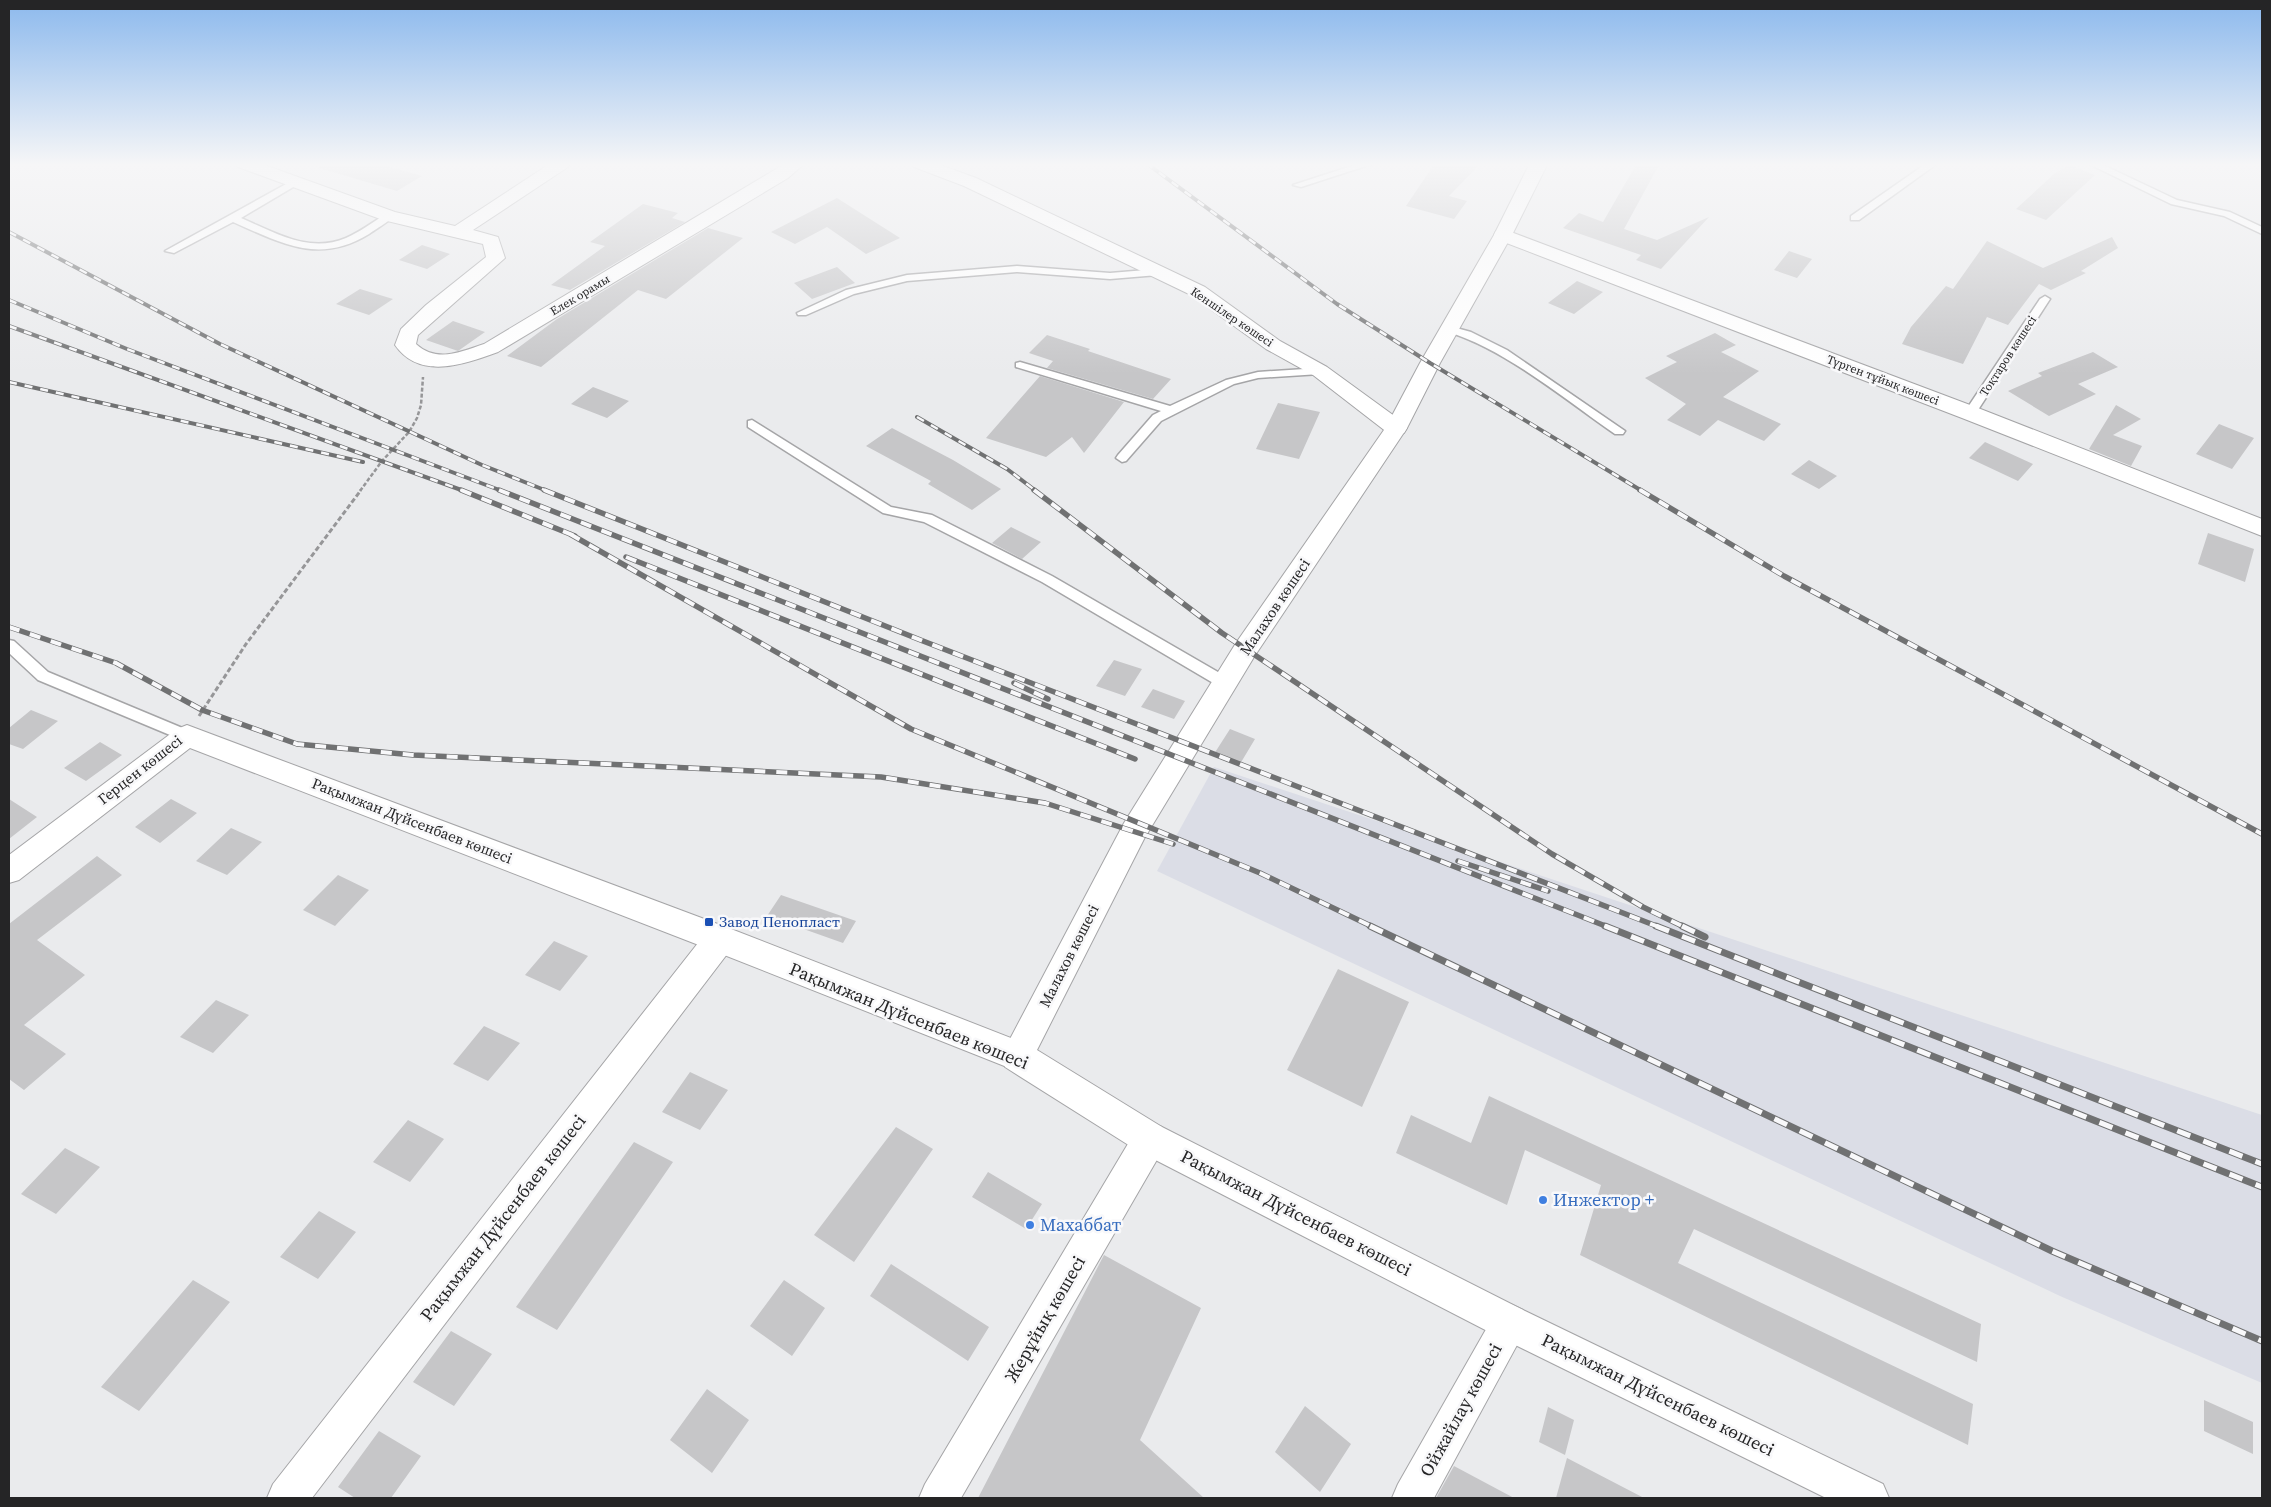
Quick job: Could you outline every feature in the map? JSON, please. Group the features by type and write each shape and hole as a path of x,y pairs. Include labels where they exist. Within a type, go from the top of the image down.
{"street":[{"path":"426,360 414,355 405,345 408,333 433,309 496,258 491,241 463,233"},
{"name":"Елек орамы","path":"426,360 455,360 491,348 683,233"},
{"name":"Кеншілер көшесі","path":"1077,233 1198,291 1273,345 1320,371 1396,428"},
{"name":"Малахов көшесі","path":"1017,1056 1134,831 1225,684 1396,428 1448,329 1503,235"},
{"name":"Түрген тұйық көшесі","path":"1503,235 1970,413 2262,528"},
{"name":"Герцен көшесі","path":"9,870 187,736"},
{"name":"Рақымжан Дүйсенбаев көшесі","path":"187,736 720,938 1017,1056 1150,1139 1510,1323 1869,1498"},
{"name":"Рақымжан Дүйсенбаев көшесі","path":"287,1498 720,938"},
{"name":"Жерұйық көшесі","path":"939,1498 1150,1139"},
{"name":"Ойжайлау көшесі","path":"1412,1498 1510,1323"}],"lane":[{"path":"170,251 204,233"},
{"path":"269,233 299,246 316,249 343,243 359,233"},
{"path":"802,313 850,292 907,278 1017,269 1110,276 1158,272"},
{"name":"Тоқтаров көшесі","path":"1970,413 2045,299"},
{"path":"1448,329 1467,334 1503,352 1619,431"},
{"path":"1020,365 1171,410"},
{"path":"1122,458 1157,418 1230,382 1258,375 1320,371"},
{"path":"752,424 887,510 927,518 1047,579 1225,684"},
{"name":"Герцен көшесі","path":"9,645 43,676 187,736"}],"path":[{"path":"187,736 246,644 417,418 421,405 426,360"}],"shaded area":[{"path":"1214,767 2262,1115 2262,1383 2060,1296 1157,871"}],"building":[{"path":"602,233 666,233 570,290 551,285 605,246 590,242"},
{"path":"699,233 727,233 743,238 666,299 638,290 541,367 507,356 557,319"},
{"path":"774,233 815,233 795,244"},
{"path":"836,233 893,233 900,238 866,254"},
{"path":"1578,233 1637,233 1657,240 1672,233 1694,233 1661,269 1636,260 1641,255"},
{"path":"2112,237 2118,248 2081,271 2086,273 2051,290 2039,284 2008,325 1987,317 1963,364 1902,344 1911,327 1946,286 1953,289 1987,241 2043,268"},
{"path":"422,245 450,254 427,269 399,260"},
{"path":"1789,251 1812,259 1797,278 1774,270"},
{"path":"837,267 855,283 812,299 794,283"},
{"path":"1577,281 1603,292 1574,314 1548,303"},
{"path":"360,289 393,299 369,315 336,304"},
{"path":"453,321 485,332 458,351 426,340"},
{"path":"1715,333 1736,345 1721,352 1759,371 1723,397 1781,424 1764,441 1718,420 1700,436 1667,420 1686,404 1645,378 1677,362 1666,356"},
{"path":"1047,335 1171,379 1153,399 1047,368 1053,361 1029,353"},
{"path":"2093,352 2118,367 2078,384 2096,394 2049,416 2008,391 2042,376 2038,373"},
{"path":"1040,376 1124,402 1084,453 1072,437 1046,457 986,438"},
{"path":"593,387 629,401 607,418 571,404"},
{"path":"1278,403 1320,412 1299,459 1256,449"},
{"path":"2116,405 2141,419 2113,435 2142,446 2131,466 2089,449"},
{"path":"2219,424 2254,438 2232,469 2196,454"},
{"path":"892,428 953,460 1001,489 972,510 928,484 931,481 866,446"},
{"path":"1985,442 2033,464 2018,481 1969,458"},
{"path":"1809,460 1837,476 1819,489 1791,474"},
{"path":"1011,527 1041,542 1022,559 992,543"},
{"path":"2208,533 2254,549 2245,582 2198,564"},
{"path":"1114,660 1142,669 1125,696 1096,686"},
{"path":"1153,689 1185,701 1174,719 1141,707"},
{"path":"31,710 58,721 23,749 9,744 9,728"},
{"path":"1230,729 1255,739 1240,764 1214,754"},
{"path":"100,742 122,755 86,781 64,768"},
{"path":"9,799 37,817 9,839"},
{"path":"171,799 197,813 160,843 135,827"},
{"path":"231,828 262,842 227,875 196,861"},
{"path":"97,856 122,875 37,940 85,975 24,1025 66,1054 24,1090 9,1079 9,924"},
{"path":"338,875 369,890 335,926 303,910"},
{"path":"781,895 856,921 843,943 767,916"},
{"path":"554,941 588,956 560,991 525,975"},
{"path":"1338,969 1409,1002 1362,1107 1287,1070"},
{"path":"216,1000 249,1015 213,1053 180,1037"},
{"path":"484,1026 520,1043 488,1081 453,1064"},
{"path":"690,1072 728,1090 700,1130 662,1112"},
{"path":"1489,1096 1981,1324 1977,1362 1694,1229 1678,1263 1973,1404 1968,1445 1580,1255 1601,1185 1525,1150 1507,1205 1396,1153 1411,1115 1471,1143"},
{"path":"408,1120 444,1139 410,1182 373,1162"},
{"path":"896,1127 933,1149 854,1262 814,1235"},
{"path":"634,1142 673,1162 557,1330 516,1307"},
{"path":"65,1148 100,1167 56,1214 21,1194"},
{"path":"988,1172 1042,1204 1026,1229 972,1197"},
{"path":"319,1211 356,1232 318,1279 280,1257"},
{"path":"1104,1255 1201,1308 1140,1440 1204,1498 978,1498"},
{"path":"891,1264 989,1327 968,1361 870,1296"},
{"path":"193,1280 230,1302 139,1411 101,1387"},
{"path":"784,1280 825,1308 792,1356 750,1326"},
{"path":"451,1331 492,1354 454,1406 413,1382"},
{"path":"707,1389 749,1420 712,1473 670,1440"},
{"path":"2204,1400 2253,1422 2253,1454 2204,1431"},
{"path":"1305,1406 1351,1444 1320,1492 1275,1452"},
{"path":"1548,1407 1574,1420 1565,1455 1539,1442"},
{"path":"379,1431 421,1456 391,1498 355,1498 338,1487"},
{"path":"1567,1458 1644,1498 1556,1498"},
{"path":"1454,1466 1514,1498 1436,1498"}],"railway":[{"path":"11,233 220,344 482,465 547,491"},
{"path":"1241,233 1337,304 1430,363 1642,491"},
{"path":"9,300 127,349 502,491"},
{"path":"9,326 464,491"},
{"path":"9,382 363,462"},
{"path":"917,417 1007,469 1036,491"},
{"path":"461,490 575,536"},
{"path":"499,490 1608,927"},
{"path":"544,490 923,641 1659,927"},
{"path":"1034,490 1222,633 1552,854 1643,907 1684,927"},
{"path":"1640,490 1784,576 2262,834"},
{"path":"570,534 911,729 1260,873 1373,927"},
{"path":"626,557 1135,759"},
{"path":"9,627 116,663 202,710 297,744 413,755 881,777 1045,803 1173,844"},
{"path":"1014,683 1048,699"},
{"path":"1458,861 1548,891"},
{"path":"1370,926 2052,1251 2262,1341"},
{"path":"1605,926 2262,1187"},
{"path":"1656,926 2262,1164"},
{"path":"1682,926 1705,937"}],"place":[{"name":"Завод Пенопласт","path":"709,922"},
{"name":"Инжектор +","path":"1543,1200"},
{"name":"Махаббат","path":"1030,1225"}]}
